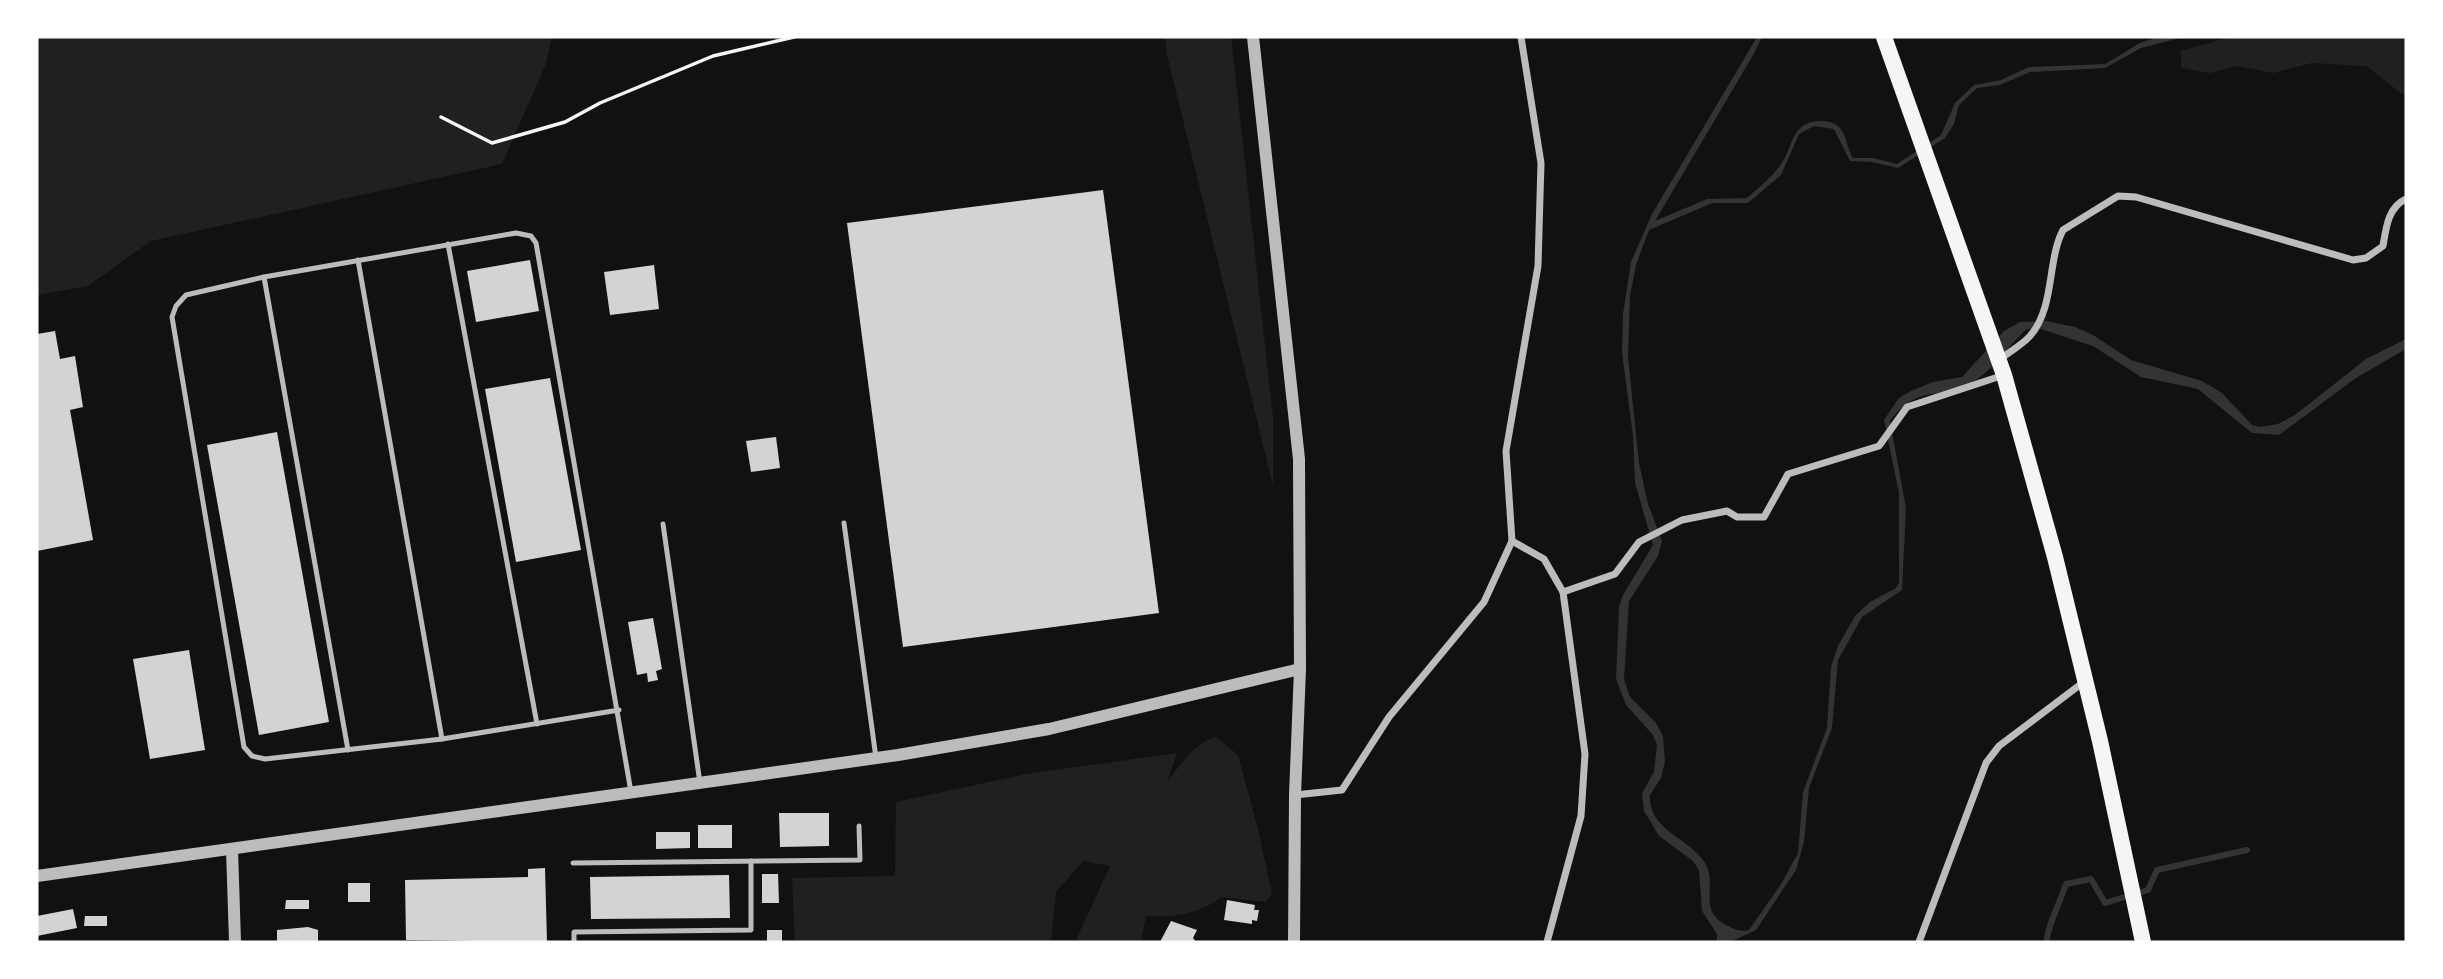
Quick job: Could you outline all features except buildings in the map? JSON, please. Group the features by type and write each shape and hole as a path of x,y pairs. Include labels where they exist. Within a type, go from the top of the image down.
{"main road":[{"path":"1884,37 2001,368 2085,681 2143,942"}],"street":[{"path":"1253,37 1299,459 1300,669 1295,795 1294,942"},
{"path":"1295,795 1342,790 1389,717 1484,602 1512,541 1506,451 1538,266 1541,163 1521,37"},
{"path":"1563,592 1615,575 1639,542 1682,520 1727,511 1737,517 1764,517 1788,474 1880,445 1907,407 2001,368 2031,335 2049,293 2063,230 2118,197 2136,197 2353,260 2366,258 2383,246 2389,219 2399,202 2406,199"},
{"path":"1512,541 1544,559 1563,592 1585,754 1581,816 1547,942"},
{"path":"37,876 876,758 1049,729 1300,669"},
{"path":"1919,942 1986,764 1999,746 2085,681"},
{"path":"233,849 235,942"}],"lane":[{"path":"619,710 442,739 265,759 252,756 244,747 172,317 176,306 186,295 264,277 448,244 516,233 531,236 536,243 619,710 631,792"},
{"path":"448,244 537,724"},
{"path":"358,260 442,739"},
{"path":"264,277 348,750"},
{"path":"844,523 876,758"},
{"path":"663,524 700,783"},
{"path":"573,863 860,860 859,827"},
{"path":"574,942 574,932 751,930 751,861"}],"path":[{"path":"441,117 492,143 565,122 600,103 713,56 794,37"}],"shaded area":[{"path":"37,37 552,37 545,66 502,164 151,241 88,286 37,295"},
{"path":"1165,37 1231,37 1273,418 1273,485 1167,55"},
{"path":"1757,37 1762,37 1752,57 1655,221 1707,199 1747,198 1784,160 1797,131 1810,123 1825,121 1838,126 1853,158 1873,158 1897,164 1941,135 1955,103 1974,85 2001,80 2029,67 2105,64 2140,43 2158,37 2184,37 2141,48 2105,68 2030,72 2000,85 1977,88 1959,105 1954,124 1945,138 1898,168 1872,162 1850,161 1834,129 1814,126 1799,134 1781,175 1748,203 1712,203 1649,230 1636,265 1630,296 1628,357 1639,463 1648,504 1662,541 1658,556 1629,601 1624,679 1630,697 1656,723 1663,736 1665,761 1661,778 1650,795 1651,807 1661,824 1703,860 1710,878 1712,912 1731,927 1741,931 1749,930 1781,884 1798,853 1803,792 1827,728 1831,667 1838,646 1855,616 1870,602 1896,588 1899,583 1899,493 1884,420 1899,398 1933,382 1962,377 2004,331 2020,322 2046,321 2075,327 2093,335 2131,360 2202,381 2222,393 2252,425 2260,427 2278,424 2295,415 2366,359 2406,339 2406,349 2356,378 2279,435 2252,433 2198,389 2141,377 2093,346 2041,329 2027,329 1986,372 1971,383 1920,397 1901,409 1890,421 1906,508 1902,590 1862,617 1838,660 1832,728 1809,788 1804,842 1796,870 1756,930 1730,942 1717,942 1717,934 1702,911 1699,870 1693,861 1659,836 1644,811 1642,793 1654,772 1657,745 1653,735 1626,705 1616,679 1619,607 1623,595 1653,545 1635,483 1633,436 1622,352 1623,314 1631,262 1652,214"},
{"path":"2230,37 2406,37 2406,97 2366,66 2312,63 2273,73 2237,66 2210,73 2181,68 2181,51"},
{"path":"1216,737 1238,755 1272,894 1265,902 1221,897 1185,914 1146,916 1141,942 1075,942 1110,866 1083,861 1056,892 1051,942 795,942 792,878 895,876 896,802 1026,774 1177,753 1167,782 1195,749"}],"waterway":[{"path":"2047,942 2051,922 2066,884 2091,879 2105,903 2148,890 2157,870 2247,850"}]}
